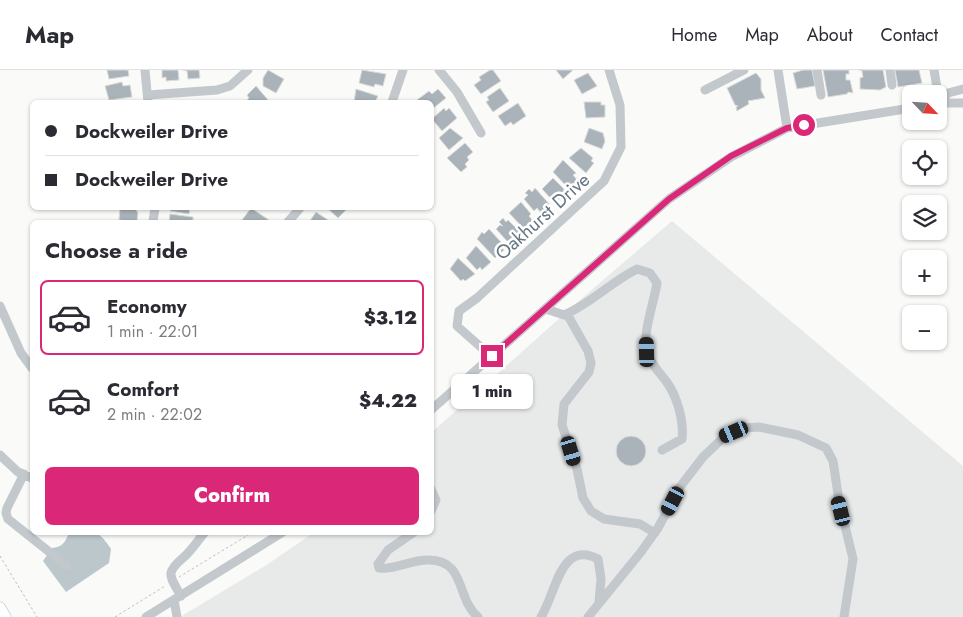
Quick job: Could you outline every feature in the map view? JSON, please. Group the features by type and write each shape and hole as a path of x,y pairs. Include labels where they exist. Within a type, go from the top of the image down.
{"main road":[{"path":"0,607 6,617"}],"street":[{"path":"145,70 148,99 217,90 230,86 248,70"},
{"path":"393,100 403,70"},
{"path":"439,70 458,92 480,133"},
{"name":"Oakhurst Drive","path":"492,356 458,326 459,310 477,298 604,181 621,147 620,105 609,70"},
{"path":"705,90 742,70"},
{"path":"778,70 787,128"},
{"path":"817,70 821,95"},
{"path":"890,70 892,85"},
{"path":"934,70 936,85"},
{"path":"948,93 963,89"},
{"path":"948,103 963,103"},
{"path":"434,407 669,199 731,156 787,128 902,109"},
{"path":"290,220 298,210"},
{"path":"546,309 564,315 567,314 579,309 621,278 637,269 650,273 657,283 646,332 647,352 655,369 676,398 683,430 682,439 662,450"},
{"path":"0,306 21,353 30,365"},
{"path":"567,314 588,351 591,363 589,372 564,404 562,425 577,469 583,498 591,512 604,519 640,524 655,533"},
{"path":"588,617 655,533 680,487 703,457 724,437 744,428 759,427 798,435 826,448 833,461 839,501 853,559 844,617"},
{"path":"0,454 30,477"},
{"path":"24,474 7,508 8,519 67,566"},
{"path":"177,617 178,598 171,574 175,562 185,556 202,535"},
{"path":"146,617 278,535"},
{"path":"410,535 388,550 378,564 379,568 430,560 451,566 458,576 468,607 478,617"},
{"path":"541,617 561,570 576,554 586,552 598,559 601,579 599,602"}],"path":[{"path":"115,617 248,535"},
{"path":"0,556 37,617"}],"shaded area":[{"path":"672,221 963,466 963,617 180,617 268,564 310,535 434,535 434,430 581,299"},
{"path":"68,535 99,535 111,549 109,563 66,592 43,561 52,548 59,547"}],"building":[{"path":"107,70 128,70 129,76 109,79"},
{"path":"162,70 178,70 179,80 166,81 166,77 162,78"},
{"path":"183,70 199,70 200,78 188,79 187,71"},
{"path":"268,70 284,79 276,93 263,86 263,78"},
{"path":"362,70 386,74 383,86 375,84 374,87 359,83"},
{"path":"493,70 501,81 481,94 474,85 481,80 479,77"},
{"path":"556,70 573,70 563,79"},
{"path":"812,70 815,86 797,89 793,73"},
{"path":"823,70 849,70 849,74 846,74 846,80 850,80 853,93 848,92 847,94 828,97"},
{"path":"859,70 883,70 886,87 880,90 860,89 860,78 863,77 862,71"},
{"path":"895,70 919,70 922,83 898,87"},
{"path":"588,73 597,86 582,94 574,80"},
{"path":"756,73 761,79 761,90 765,98 748,101 749,104 737,111 736,107 738,106 735,105 727,88"},
{"path":"122,82 123,86 130,85 132,97 109,100 105,86"},
{"path":"256,86 268,100 247,100 249,98 247,95"},
{"path":"500,88 509,101 493,112 486,102 489,100 487,97"},
{"path":"356,89 378,96 376,100 354,100"},
{"path":"438,89 446,98 434,108 434,100 417,100 429,91 432,94"},
{"path":"584,102 601,102 601,105 605,105 605,117 586,118"},
{"path":"518,103 526,116 513,125 511,122 505,126 498,116"},
{"path":"444,108 446,111 449,108 457,118 442,131 434,121 434,117"},
{"path":"450,128 463,138 449,150 439,138"},
{"path":"589,128 603,133 605,141 602,149 584,142"},
{"path":"465,143 473,152 467,157 469,160 465,164 467,167 461,172 447,158"},
{"path":"581,148 593,158 591,161 594,163 586,173 569,158"},
{"path":"563,160 576,173 573,175 578,181 569,189 553,172"},
{"path":"553,178 564,189 562,196 555,203 542,189"},
{"path":"535,188 551,206 542,214 537,208 534,211 524,199 528,195 525,193 529,189 532,192"},
{"path":"521,202 531,214 529,216 534,222 525,230 509,213"},
{"path":"120,210 136,210 138,213 137,220 119,220"},
{"path":"170,210 190,210 189,214"},
{"path":"250,210 254,210 269,220 242,220"},
{"path":"329,210 346,210 338,218"},
{"path":"316,212 328,220 310,220"},
{"path":"170,214 193,217 193,220 169,220"},
{"path":"503,218 506,222 508,220 521,233 511,241 507,241 496,229 500,225 503,226 499,222"},
{"path":"489,229 501,242 499,244 504,250 495,258 477,239 482,232 484,234"},
{"path":"476,246 491,262 482,270 480,267 477,270 466,258"},
{"path":"458,258 475,274 465,281 463,279 461,281 450,269"},
{"path":"631,436 642,440 646,451 642,462 631,466 620,462 616,451 620,440"}],"route":[{"path":"492,356 669,199 731,156 787,128 804,125"}]}
